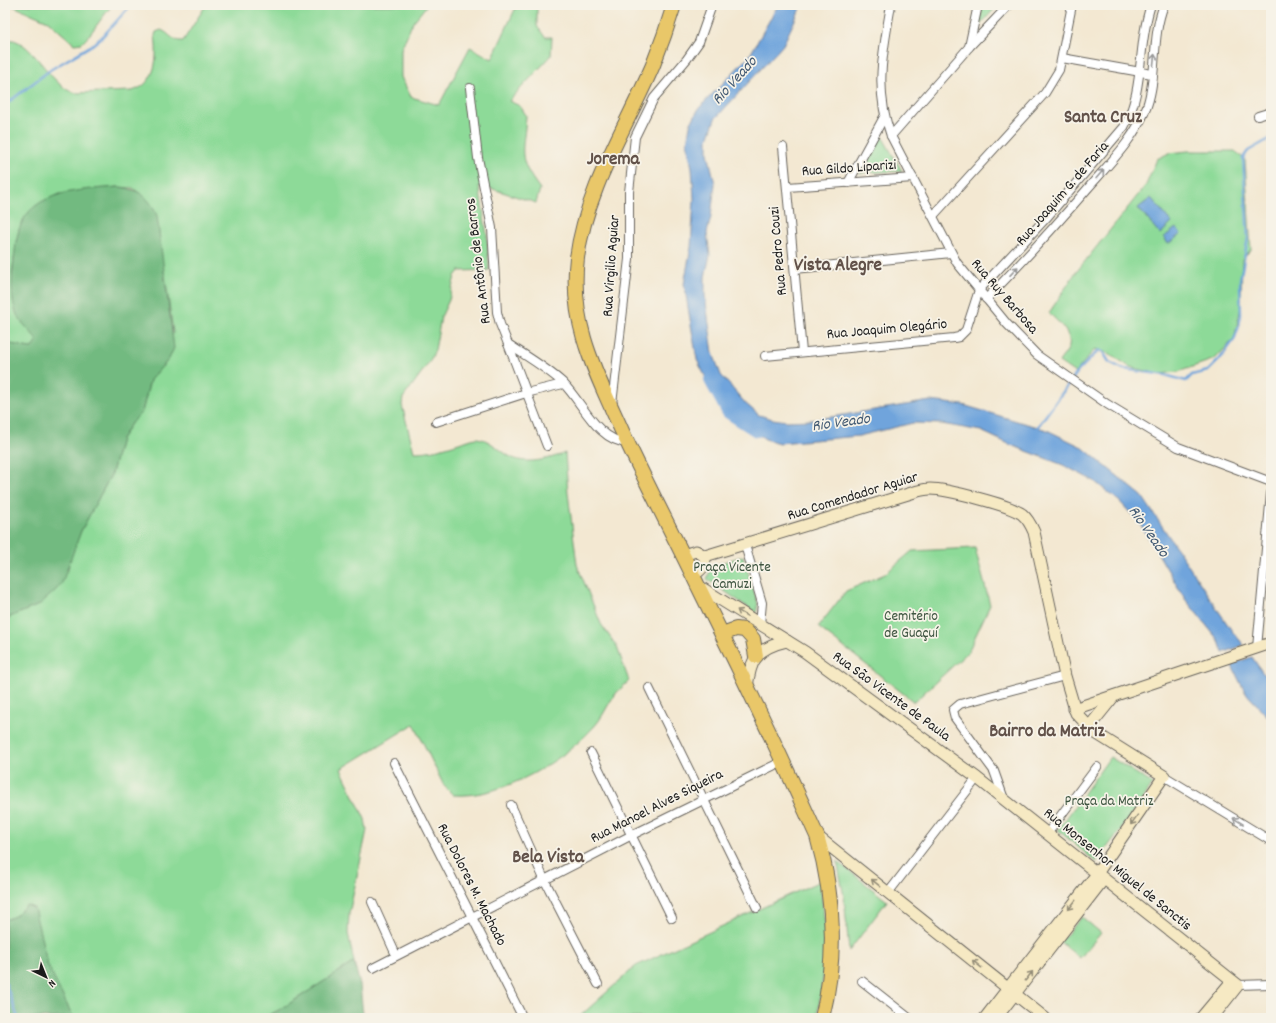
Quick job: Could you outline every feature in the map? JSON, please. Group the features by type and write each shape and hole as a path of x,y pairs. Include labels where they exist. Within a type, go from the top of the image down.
{"highway":[{"path":"674,5 652,66 598,185 581,235 575,283 578,312 582,337 599,383 722,634 817,836 825,866 832,942 829,984 822,1018"},
{"path":"722,634 736,629 745,630 753,640 756,656"}],"street":[{"name":"Rua Virgilio Aguiar","path":"611,406 629,259 629,192 632,148 648,108 699,42 712,5"},
{"name":"Rua Ruy Barbosa","path":"891,5 880,77 884,117 891,136 951,254 986,299 1022,341 1037,355 1066,377 1178,446 1271,482"},
{"path":"969,47 978,5"},
{"path":"891,136 969,47 1009,5"},
{"path":"933,216 1045,93 1059,70 1072,5"},
{"name":"Rua Joaquim G. de Faria","path":"979,290 1063,199 1124,127 1134,106 1147,19 1151,5"},
{"name":"Rua Joaquim G. de Faria","path":"986,299 1069,210 1134,133 1147,106 1157,30 1164,5"},
{"path":"1062,58 1152,74"},
{"name":"Rua Antônio de Barros","path":"470,88 478,158 492,228 497,312 547,446"},
{"path":"1258,116 1271,112"},
{"path":"848,183 884,117"},
{"name":"Rua Pedro Couzi","path":"783,148 788,187 802,352"},
{"name":"Rua Gildo Liparizi","path":"788,187 913,178"},
{"path":"795,269 951,254"},
{"name":"Rua Joaquim Olegário","path":"765,356 959,337 966,330 979,290"},
{"path":"508,344 563,384 603,433 615,441 628,443"},
{"path":"436,422 526,393 563,384"},
{"name":"Rua Comendador Aguiar","path":"705,556 918,491 930,489 944,491 1012,508 1023,515 1029,522 1034,532 1065,676 1074,709"},
{"path":"1252,649 1271,493"},
{"path":"745,545 762,603 760,624"},
{"path":"683,555 696,551 705,556 705,562 695,580 787,641"},
{"path":"747,689 749,669 756,656 773,645 787,641"},
{"name":"Rua São Vicente de Paula","path":"787,641 805,652 977,778"},
{"path":"1271,644 1252,649 1074,709 1089,727 1099,736 1271,841"},
{"path":"1004,800 994,771 955,718 953,710 960,704 1065,676"},
{"path":"649,688 757,908"},
{"path":"1089,727 1115,696"},
{"path":"591,753 630,836 672,918"},
{"name":"Rua Manoel Alves Siqueira","path":"374,968 396,955 544,879 783,761"},
{"name":"Rua Dolores M. Machado","path":"394,763 523,1018"},
{"path":"1047,834 1097,768"},
{"path":"985,1018 1011,991 1100,877 1164,776"},
{"path":"888,893 977,778"},
{"name":"Rua Monsenhor Miguel de Sanctis","path":"977,778 1235,983"},
{"path":"511,805 544,879 598,984"},
{"path":"817,836 1045,1018"},
{"path":"372,902 396,955"},
{"path":"862,981 909,1018"},
{"path":"1212,1018 1235,983"},
{"path":"1201,1018 1235,983 1271,984"},
{"path":"996,1018 1011,991"}],"green space":[{"path":"11,5 112,5 87,38 82,43 74,44 48,21"},
{"path":"206,5 427,5 413,22 401,49 401,77 411,97 439,105 470,47 492,59 517,5 537,5 537,26 545,37 552,37 551,56 509,101 520,106 526,115 523,154 527,169 540,189 536,203 479,186 487,235 489,270 459,271 455,276 449,300 441,317 435,350 430,361 403,398 402,405 414,452 448,447 477,438 490,443 509,456 522,461 545,459 565,453 568,493 577,565 601,624 617,647 629,681 619,690 598,722 570,750 533,774 492,790 472,795 453,795 444,786 414,724 341,769 365,819 367,830 349,914 348,933 354,962 281,1009 263,1018 76,1018 71,1013 47,966 26,905 15,916 5,920 5,619 39,605 68,570 70,557 81,531 112,473 121,439 132,422 142,412 150,380 169,359 173,332 165,275 143,196 133,188 118,187 59,194 19,229 12,272 13,291 37,341 32,348 12,344 5,345 5,40 14,40 23,45 57,81 66,89 75,93 132,91 147,82 151,76 156,60 156,32 161,30 164,31 174,39 183,41"},
{"path":"983,5 998,5 979,26"},
{"path":"880,133 902,171 859,173"},
{"path":"1188,151 1235,151 1245,160 1251,250 1242,259 1241,307 1234,339 1215,359 1178,372 1159,374 1130,367 1110,354 1095,349 1075,373 1059,362 1069,346 1068,336 1060,324 1049,313 1074,275 1146,185 1157,159 1169,153"},
{"path":"118,187 132,190 142,195 150,203 157,216 174,348 169,359 150,380 142,412 132,422 121,439 112,473 81,531 62,583 39,605 5,619 5,345 12,344 32,348 37,341 19,319 13,302 12,288 15,249 19,230 25,217 35,206 47,199 60,194 75,191"},
{"name":"Cemitério de Guaçuí","path":"975,548 990,605 968,652 914,702 818,627 846,591 885,574 912,551"},
{"name":"Praça Vicente Camuzi","path":"743,556 758,604 756,613 707,579 712,566"},
{"name":"Praça da Matriz","path":"1110,757 1153,784 1132,815 1096,862 1058,830"},
{"path":"837,861 887,901 849,951 844,896"},
{"path":"820,881 825,927 825,965 817,1018 578,1018 636,966"},
{"path":"26,905 34,908 48,966 71,1013 76,1018 5,1018 5,920 15,916"},
{"path":"1082,917 1101,933 1080,958 1060,942"},
{"path":"354,962 360,985 363,1014 360,1018 263,1018 281,1009"}],"water":[{"path":"778,5 802,5 783,45 715,119 708,139 708,153 715,184 711,217 707,233 710,255 705,277 705,295 713,353 721,375 746,404 759,415 773,419 787,421 812,420 930,401 963,405 1047,430 1082,447 1142,496 1232,631 1244,645 1223,653 1219,641 1185,599 1139,522 1119,501 1094,481 1063,465 1011,445 981,431 942,424 913,423 859,436 779,443 765,439 743,423 711,388 697,360 684,284 691,247 694,199 692,168 687,143 690,125 699,108 750,55"},
{"path":"1151,198 1172,223 1160,234 1138,208"},
{"path":"1176,228 1181,234 1168,244 1164,237"},
{"path":"1252,657 1271,685 1271,720 1245,692 1231,664"}],"waterway":[{"path":"5,105 50,70 92,45 102,37 131,5"},
{"path":"1036,429 1079,370 1099,350 1103,352 1109,362 1123,369 1165,375 1186,381 1192,375 1208,371 1220,359 1234,340 1241,315 1240,280 1248,238 1243,158 1248,151 1271,138"},
{"name":"Rio Veado","path":"712,380 729,411 757,429"},
{"path":"5,982 18,1018"}],"district":[{"name":"Santa Cruz","path":"1103,118"},
{"name":"Jorema","path":"613,160"},
{"name":"Vista Alegre","path":"838,266"},
{"name":"Bairro da Matriz","path":"1047,732"},
{"name":"Bela Vista","path":"548,858"}]}
